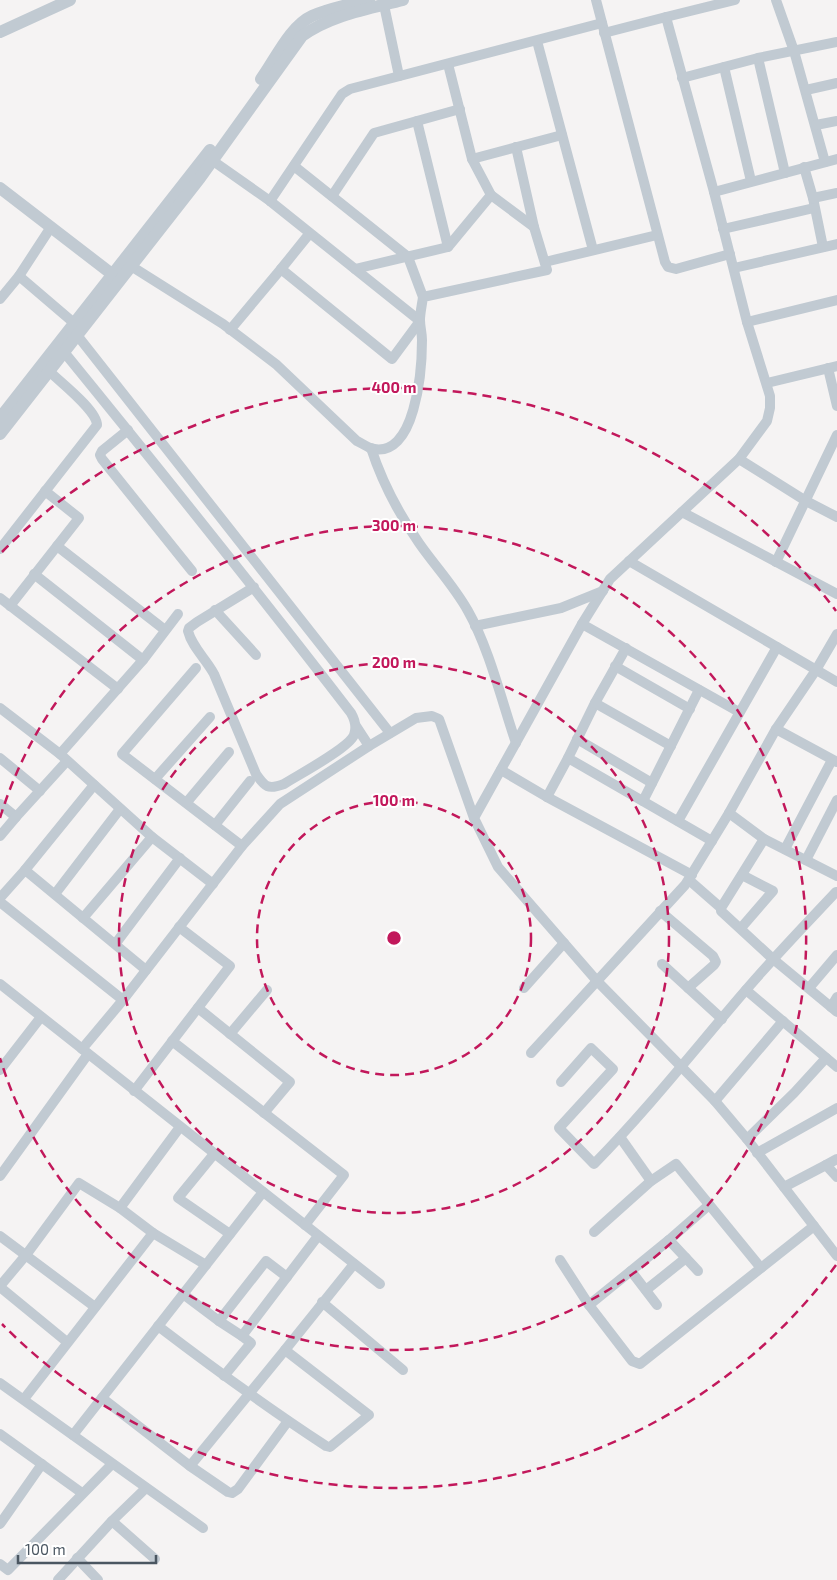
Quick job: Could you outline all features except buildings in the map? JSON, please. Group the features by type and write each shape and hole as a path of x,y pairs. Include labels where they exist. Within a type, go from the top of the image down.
{"street":[{"path":"0,32 50,4 70,0"},
{"path":"276,65 293,32 311,16 369,0"},
{"path":"116,277 131,266 276,65 302,36 316,26 330,20 403,0"},
{"path":"596,0 665,262 668,267 676,269 730,254"},
{"path":"270,201 342,94 350,89 537,41 666,17 735,0"},
{"path":"776,0 806,90 825,162"},
{"path":"384,5 399,76"},
{"path":"474,818 582,624 610,579 739,459 767,421 770,408 767,383 747,322 724,229 666,17"},
{"path":"537,41 593,250"},
{"path":"682,78 758,58 837,42"},
{"path":"758,58 785,172"},
{"path":"448,64 472,159 491,195 534,227"},
{"path":"724,67 751,181"},
{"path":"806,90 837,83"},
{"path":"332,196 374,133 460,109"},
{"path":"816,125 837,120"},
{"path":"417,121 448,247"},
{"path":"472,159 562,135"},
{"path":"423,297 547,270 534,227 516,147"},
{"path":"209,159 270,201 420,321"},
{"path":"0,418 76,329 209,159"},
{"path":"714,192 837,159"},
{"path":"131,266 230,330 277,365 357,441 371,448 385,448 393,445 400,440 411,419 421,360 422,338 420,321 423,297 408,257 294,166"},
{"path":"804,167 823,246"},
{"path":"0,188 116,277"},
{"path":"724,229 814,203 837,193"},
{"path":"355,269 448,247 491,195"},
{"path":"2,293 20,276 51,227"},
{"path":"230,330 310,233"},
{"path":"546,262 657,235"},
{"path":"734,268 837,244"},
{"path":"281,269 392,359 420,321"},
{"path":"20,276 76,329 390,733"},
{"path":"747,322 837,300"},
{"path":"0,434 64,352 76,329"},
{"path":"64,352 254,587 351,713 356,726 369,746"},
{"path":"767,383 832,367 837,406"},
{"path":"0,549 97,425 97,420 90,410 49,371"},
{"path":"128,430 102,450 100,455 192,571"},
{"path":"776,562 837,435"},
{"path":"371,448 384,483 418,542 460,598 475,626 516,743"},
{"path":"739,459 806,501 837,517"},
{"path":"10,606 79,518 45,491"},
{"path":"682,512 837,594"},
{"path":"57,546 165,630"},
{"path":"629,561 837,682"},
{"path":"34,574 143,660"},
{"path":"254,587 215,610 189,628 188,631 189,636 209,665 256,774 267,787 274,788 284,784 343,748 354,737 356,726"},
{"path":"475,626 561,608 603,591"},
{"path":"0,598 118,689"},
{"path":"215,610 256,655"},
{"path":"0,836 40,790 63,758 178,614"},
{"path":"582,624 739,712"},
{"path":"531,1053 691,878 776,729 816,670 837,634"},
{"path":"678,821 777,647"},
{"path":"547,797 595,703 626,648"},
{"path":"615,666 690,709"},
{"path":"196,668 122,754 242,846"},
{"path":"643,801 699,690"},
{"path":"595,703 671,746"},
{"path":"0,708 63,758 152,837 213,884"},
{"path":"0,1176 123,1000 242,846 280,804 390,733 416,718 432,716 439,719 474,818 498,867 597,980 715,1101 747,1139 837,1256"},
{"path":"155,779 210,717"},
{"path":"776,729 835,761 785,849"},
{"path":"577,739 652,783"},
{"path":"187,802 228,752"},
{"path":"0,758 40,790"},
{"path":"568,758 712,841"},
{"path":"500,770 691,878 721,908 722,912 834,1009 837,997"},
{"path":"215,825 250,781"},
{"path":"0,898 94,786"},
{"path":"806,860 837,800"},
{"path":"0,804 16,817"},
{"path":"55,894 120,808"},
{"path":"729,813 764,839 837,876"},
{"path":"83,918 152,837"},
{"path":"721,908 764,839"},
{"path":"116,943 180,858"},
{"path":"25,870 116,943 146,970"},
{"path":"741,928 773,891 742,875"},
{"path":"561,1082 591,1048 613,1069 559,1128 594,1164 620,1138 746,990 837,892"},
{"path":"0,902 123,1000"},
{"path":"660,911 713,956 716,962 688,988"},
{"path":"134,1091 230,966 180,927"},
{"path":"524,988 564,943"},
{"path":"809,988 837,956"},
{"path":"662,964 722,1019"},
{"path":"0,984 380,1284"},
{"path":"230,1034 267,990"},
{"path":"746,990 837,1067"},
{"path":"198,1008 290,1082 264,1113"},
{"path":"0,1068 41,1017"},
{"path":"715,1101 783,1021"},
{"path":"172,1041 344,1175 305,1225"},
{"path":"747,1139 794,1093 826,1058"},
{"path":"757,1153 837,1108"},
{"path":"120,1208 180,1127"},
{"path":"620,1138 651,1181"},
{"path":"214,1154 178,1198 230,1234"},
{"path":"784,1187 837,1159"},
{"path":"594,1232 651,1181 676,1164 761,1268"},
{"path":"826,1165 837,1177"},
{"path":"67,1342 0,1287 26,1255 78,1183 120,1208 153,1233 206,1265"},
{"path":"73,1435 263,1192"},
{"path":"589,1305 709,1206"},
{"path":"560,1260 589,1305 632,1361 640,1364 814,1226"},
{"path":"24,1399 153,1233"},
{"path":"0,1236 95,1307"},
{"path":"242,1336 318,1236"},
{"path":"670,1240 698,1271"},
{"path":"646,1290 686,1258"},
{"path":"218,1321 266,1261 287,1277"},
{"path":"190,1466 354,1264"},
{"path":"631,1271 657,1305"},
{"path":"183,1294 251,1343 224,1376"},
{"path":"322,1302 404,1370"},
{"path":"158,1326 249,1394 326,1446 330,1446 369,1415 285,1350"},
{"path":"0,1383 203,1528"},
{"path":"102,1398 190,1466 232,1493 238,1489 288,1421"},
{"path":"0,1434 82,1493"},
{"path":"0,1524 42,1464"},
{"path":"0,1564 8,1570 112,1464"},
{"path":"58,1580 76,1558 146,1488"},
{"path":"112,1521 155,1559"},
{"path":"76,1558 98,1580"}]}
